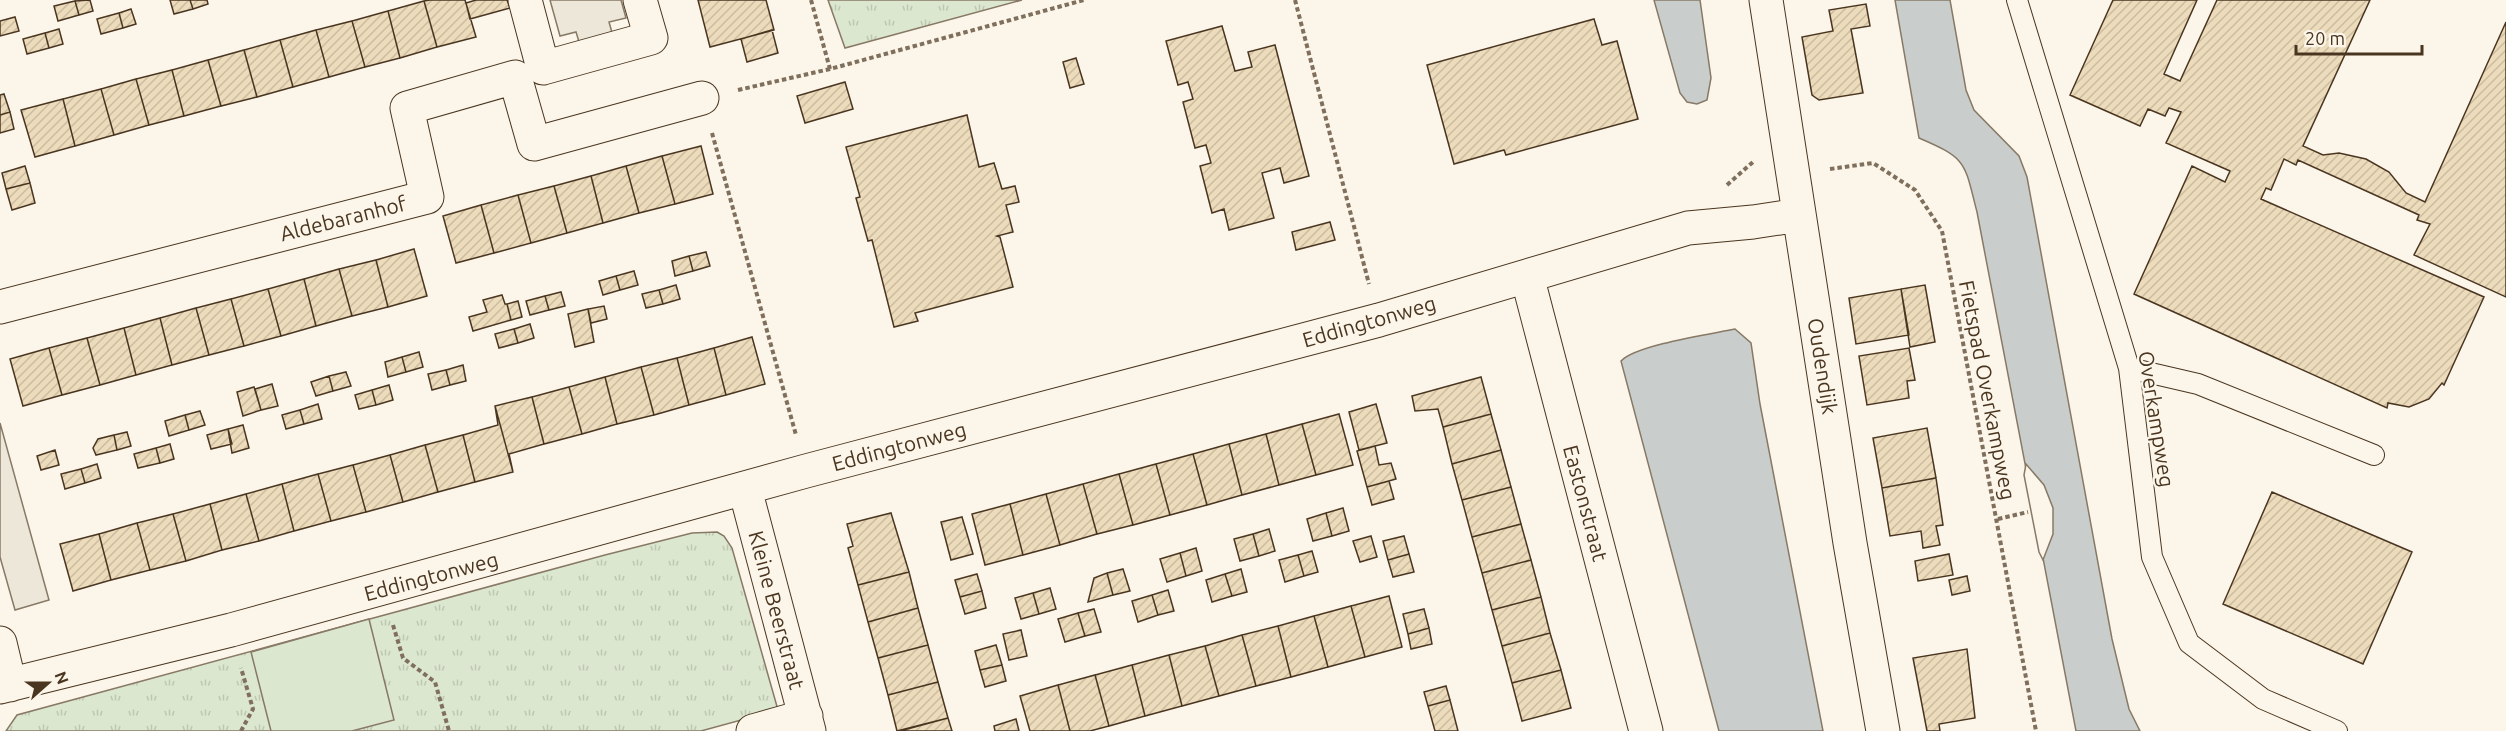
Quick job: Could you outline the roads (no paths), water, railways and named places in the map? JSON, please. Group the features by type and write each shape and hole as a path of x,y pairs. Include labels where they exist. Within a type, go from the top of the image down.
{"street":[{"path":"525,0 534,144 702,98"},
{"path":"529,73 651,38 640,0"},
{"name":"Oudendijk","path":"1766,0 1850,543 1883,731"},
{"name":"Aldebaranhof","path":"0,307 427,197 407,108 529,73"},
{"name":"Eddingtonweg","path":"5,686 231,630 806,471 1379,320 1688,228 1799,215"},
{"name":"Eastonstraat","path":"1527,276 1646,731"},
{"name":"Kleine Beerstraat","path":"745,489 808,724"},
{"path":"0,643 5,686"},
{"path":"753,731 808,724"}],"lane":[{"name":"Overkampweg","path":"2018,0 2129,368 2152,557 2189,643 2263,699 2337,731"},
{"path":"2129,368 2198,384 2374,455"}]}
